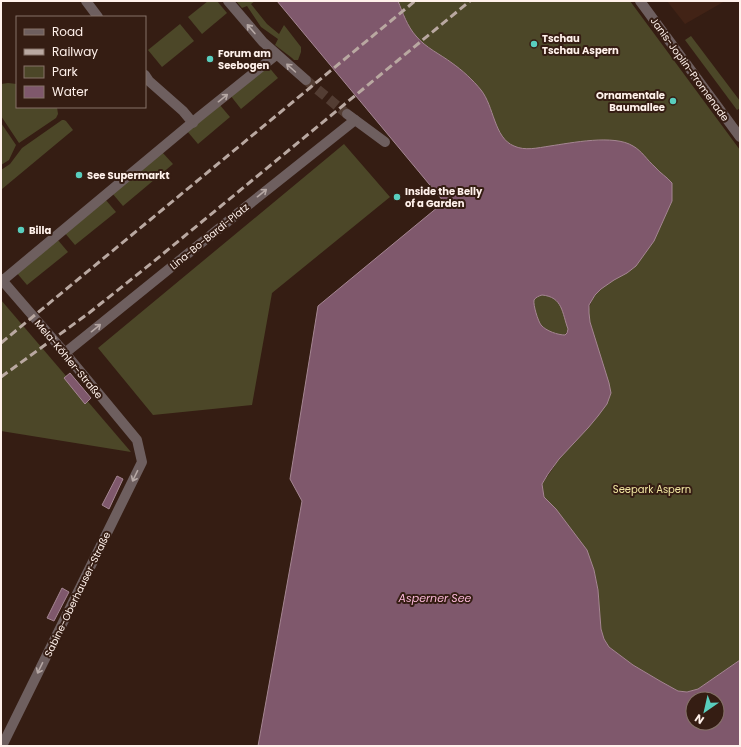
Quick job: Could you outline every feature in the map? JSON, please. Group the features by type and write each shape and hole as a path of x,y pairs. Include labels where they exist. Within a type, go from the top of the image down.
{"street":[{"path":"86,1 97,16"},
{"path":"228,1 262,42 306,80"},
{"name":"Janis-Joplin-Promenade","path":"640,1 740,137"},
{"path":"2,280 276,54"},
{"path":"146,76 149,81 184,111 193,123"},
{"name":"Lina-Bo-Bardi-Platz","path":"66,353 247,205 351,117 385,142"},
{"name":"Mela-Köhler-Straße","path":"2,280 66,353 137,440"},
{"name":"Sabine-Oberhauser-Straße","path":"2,746 142,462 137,440"}],"shaded area":[{"path":"667,1 725,1 685,24"}],"green space":[{"path":"208,1 217,1 227,13 202,34 188,17"},
{"path":"236,1 255,1 251,4 267,24 279,34 284,25 301,47 298,60 294,60 275,45 278,39 261,27 247,6 242,8"},
{"name":"Seepark Aspern","path":"388,1 630,1 740,150 740,660 698,689 685,692 678,691 633,665 609,647 604,639 601,629 598,590 594,570 554,507 544,497 542,484 554,467 593,332 589,313 592,300 595,295 659,229 672,201 606,140 528,150 506,142 498,141 480,89 462,71 425,45 416,36 410,29 399,3"},
{"path":"180,24 194,41 162,67 148,50"},
{"path":"691,36 740,101 740,108 737,110 685,40"},
{"path":"267,65 278,78 241,109 230,95"},
{"path":"1,84 16,84 16,108 57,108 58,114 56,118 19,143 1,116"},
{"path":"219,104 230,117 198,144 187,131"},
{"path":"62,120 66,121 73,130 2,189 1,170 10,164 22,148"},
{"path":"1,123 16,145 9,160 1,165"},
{"path":"344,144 390,197 272,293 252,405 153,415 98,348"},
{"path":"162,152 173,164 123,206 112,193"},
{"path":"105,199 116,212 75,245 64,232"},
{"path":"57,239 68,252 27,285 16,272"},
{"path":"527,291 550,297 561,305 568,329 565,335 547,330 542,326"},
{"path":"1,300 131,452 1,431"}],"water":[{"name":"Asperner See","path":"277,1 398,1 408,24 420,40 460,69 481,90 489,104 498,129 507,142 518,148 527,149 592,140 625,142 639,150 672,183 672,201 654,241 636,266 601,289 589,305 590,322 611,393 607,404 588,428 559,459 542,484 544,497 556,509 587,550 594,570 598,590 601,629 604,639 609,647 633,665 678,691 685,692 685,731 725,731 725,691 691,691 698,689 740,660 740,746 258,746 302,501 290,479 318,306 444,202","holes":["542,295 549,296 558,302 561,307 568,329 565,335 549,331 541,325 537,317 534,300"]},
{"path":"70,373 91,398 85,404 64,378"},
{"path":"117,476 123,479 109,509 102,505"},
{"path":"62,588 69,592 54,621 47,618"}],"tunnel":[{"path":"306,80 347,114"}],"railway":[{"path":"1,343 415,1"},
{"path":"1,377 89,313 153,262 470,1"}],"place":[{"name":"Tschau Tschau Aspern","path":"534,44"},
{"name":"Forum am Seebogen","path":"210,59"},
{"name":"Ornamentale Baumallee","path":"673,101"},
{"name":"See Supermarkt","path":"79,175"},
{"name":"Inside the Belly of a Garden","path":"397,197"},
{"name":"Billa","path":"21,230"}]}
